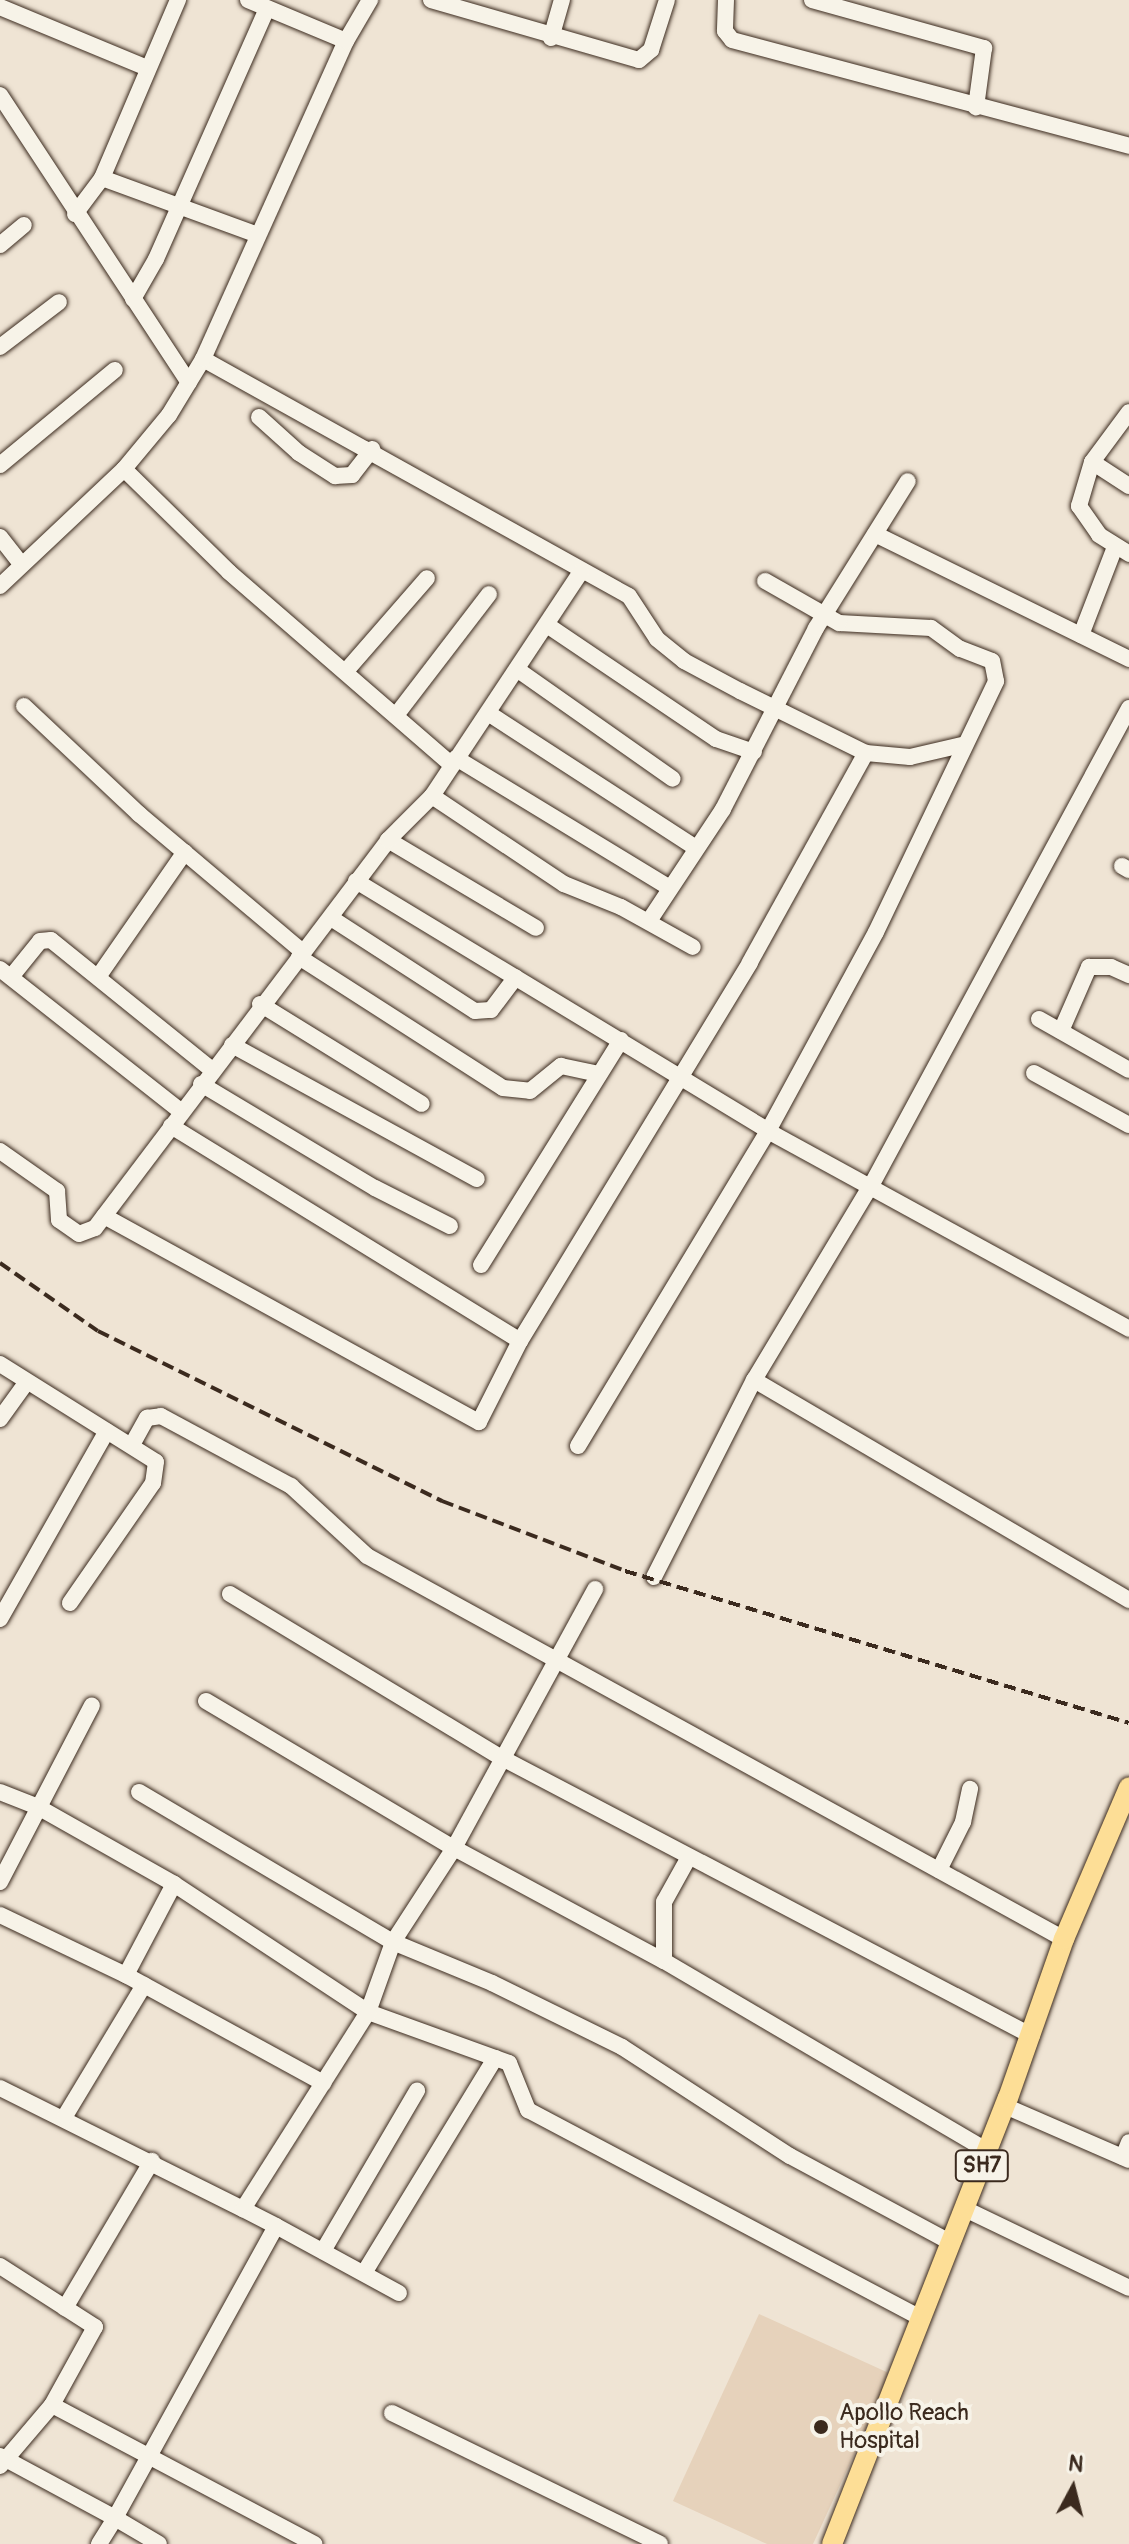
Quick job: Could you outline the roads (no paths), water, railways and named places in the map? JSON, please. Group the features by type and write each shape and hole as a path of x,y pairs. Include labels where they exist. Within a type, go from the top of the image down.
{"main road":[{"name":"SH7","path":"832,2544 988,2151 1032,2036 1064,1939 1126,1799"}],"street":[{"path":"75,214 102,178 178,0"},
{"path":"248,0 346,41"},
{"path":"0,586 124,469 162,426 203,359 346,41 370,0"},
{"path":"431,0 464,5 551,38 639,60 656,40 667,0"},
{"path":"551,38 562,0"},
{"path":"726,0 725,31 732,40 1129,146"},
{"path":"812,0 984,48 976,107"},
{"path":"0,7 147,68"},
{"path":"133,299 156,259 177,202 267,8"},
{"path":"0,95 75,214 189,383"},
{"path":"102,178 177,202 258,235"},
{"path":"0,245 24,225"},
{"path":"0,347 59,302"},
{"path":"203,359 372,449 581,572 629,596 657,639 684,661 777,705 866,753 910,757 962,745"},
{"path":"0,465 67,404 115,370"},
{"path":"1081,635 1122,551 1080,514 1092,462 1129,412"},
{"path":"259,417 299,453 335,476 352,475 372,449"},
{"path":"1092,462 1129,486"},
{"path":"124,469 229,572 454,762 670,888"},
{"path":"649,921 754,752 824,616 908,481"},
{"path":"875,534 1129,659"},
{"path":"0,537 21,564"},
{"path":"0,1151 57,1191 59,1220 85,1235 104,1216 260,1004 331,918 388,840 432,796 581,572"},
{"path":"346,671 427,578"},
{"path":"578,1446 768,1131 876,932 962,745 996,681 992,661 960,649 922,624 853,626 824,616 765,581"},
{"path":"397,714 489,594"},
{"path":"547,625 716,739 754,752"},
{"path":"518,670 673,779"},
{"path":"24,706 301,955 503,1088 530,1091 561,1066 599,1074"},
{"path":"654,1577 754,1380 872,1184 1129,708"},
{"path":"488,713 696,848"},
{"path":"104,1216 479,1422 520,1341 810,858 866,753"},
{"path":"432,796 564,884 649,921 693,947"},
{"path":"388,840 536,928"},
{"path":"98,977 185,852"},
{"path":"356,881 681,1075 768,1131 872,1184 1129,1329"},
{"path":"331,918 475,1011 491,1010 516,977"},
{"path":"182,1112 5,973 45,939 98,977 212,1070"},
{"path":"1061,1031 1089,967 1111,967 1129,975"},
{"path":"260,1004 422,1104"},
{"path":"1039,1019 1129,1070"},
{"path":"481,1265 621,1040"},
{"path":"232,1045 477,1179"},
{"path":"1034,1073 1129,1125"},
{"path":"201,1084 375,1188 450,1226"},
{"path":"171,1126 520,1341"},
{"path":"0,1364 26,1383 133,1443 152,1457 156,1477 70,1603"},
{"path":"754,1380 1129,1600"},
{"path":"0,1419 26,1383"},
{"path":"133,1443 147,1418 161,1416 304,1494 336,1531 367,1556 1064,1939"},
{"path":"0,1619 107,1431"},
{"path":"243,2209 368,2012 393,1942 454,1848 595,1589"},
{"path":"230,1594 504,1759 1032,2036"},
{"path":"206,1701 454,1848 664,1961 988,2151"},
{"path":"0,1882 92,1705"},
{"path":"939,1870 963,1822 970,1789"},
{"path":"0,1792 38,1807 174,1884 368,2012 509,2063 528,2110 922,2319"},
{"path":"139,1792 393,1942 609,2040 776,2148 950,2242"},
{"path":"664,1961 664,1902 689,1857"},
{"path":"126,1975 174,1884"},
{"path":"0,1915 126,1975 323,2083"},
{"path":"65,2116 144,1985"},
{"path":"364,2273 495,2058"},
{"path":"0,2088 65,2116 399,2293"},
{"path":"323,2251 417,2091"},
{"path":"1005,2106 1127,2153"},
{"path":"65,2308 152,2161"},
{"path":"963,2208 1129,2288"},
{"path":"99,2544 152,2457 276,2226"},
{"path":"0,2266 95,2327 52,2405 2,2461 115,2518 159,2544"},
{"path":"52,2405 315,2544"},
{"path":"392,2413 660,2544"}],"railway":[{"path":"0,1263 98,1331 442,1501 625,1571 1129,1723"}],"place":[{"name":"Apollo Reach Hospital","path":"821,2427"}]}
